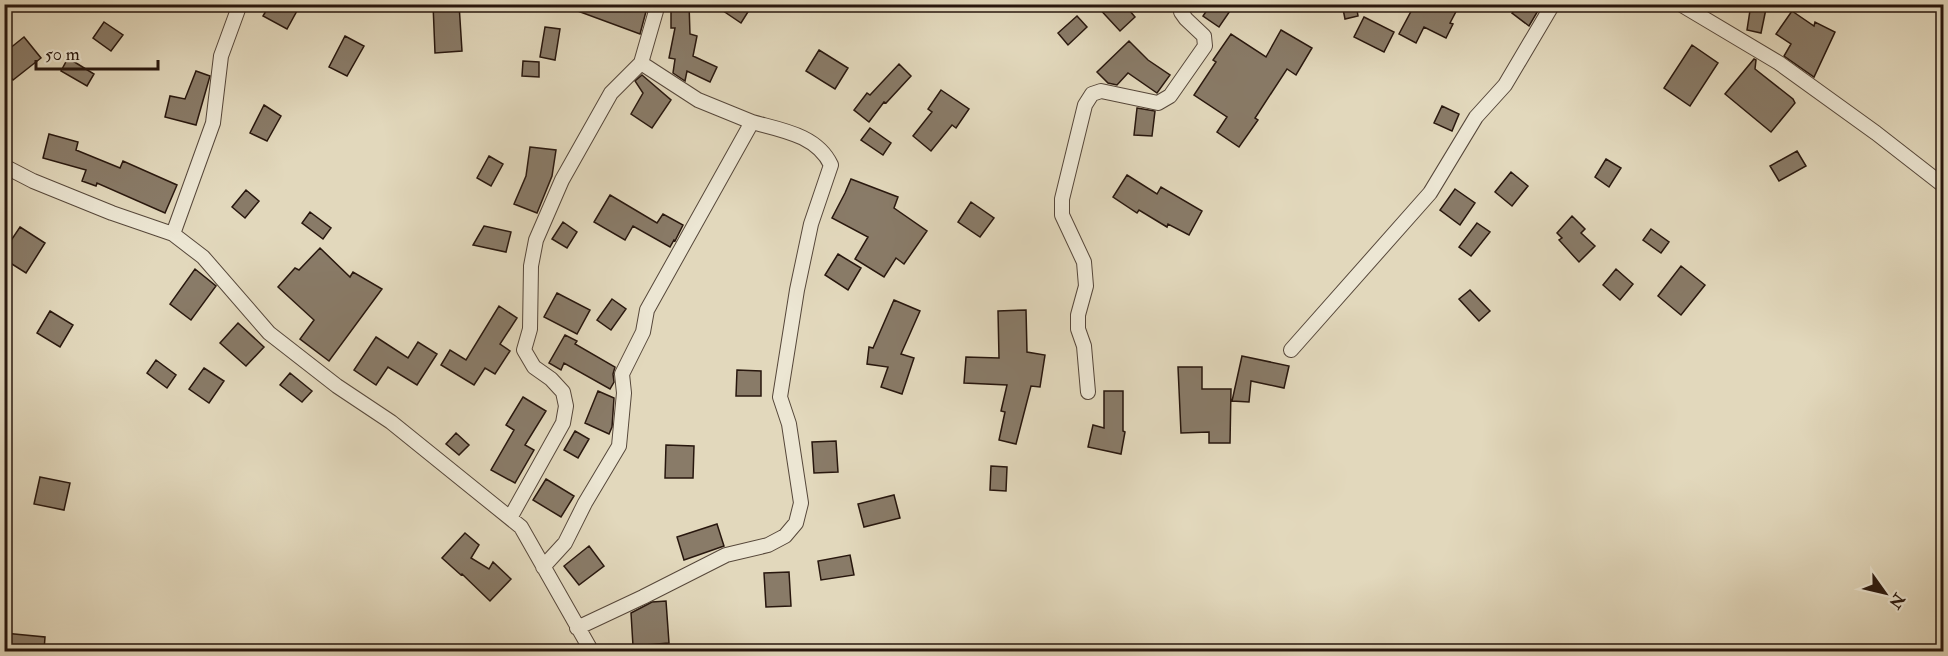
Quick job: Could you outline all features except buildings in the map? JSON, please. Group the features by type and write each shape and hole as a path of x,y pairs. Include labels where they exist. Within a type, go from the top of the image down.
{"street":[{"path":"174,234 213,123 221,56 240,4"},
{"path":"510,518 563,423 566,406 563,392 551,379 534,367 524,350 530,329 531,266 536,240 562,180 611,93 641,63 658,4"},
{"path":"1088,392 1083,346 1078,328 1078,315 1086,286 1084,262 1062,215 1064,188 1085,105 1092,94 1101,91 1158,103 1170,96 1200,54 1205,46 1204,36 1185,19 1181,12 1184,4"},
{"path":"1292,350 1430,193 1476,117 1505,85 1553,4"},
{"path":"1680,4 1779,63 1876,133 1944,186"},
{"path":"577,628 726,555 768,545 785,536 796,524 801,503 789,424 780,397 797,290 811,225 831,165 826,154 818,147 794,134 752,122 698,100 641,63"},
{"path":"543,567 565,543 581,510 619,446 624,393 622,374 643,333 647,310 752,122"},
{"path":"4,166 33,181 112,213 174,234 203,257 269,333 337,386 391,422 521,527 592,651"}]}
